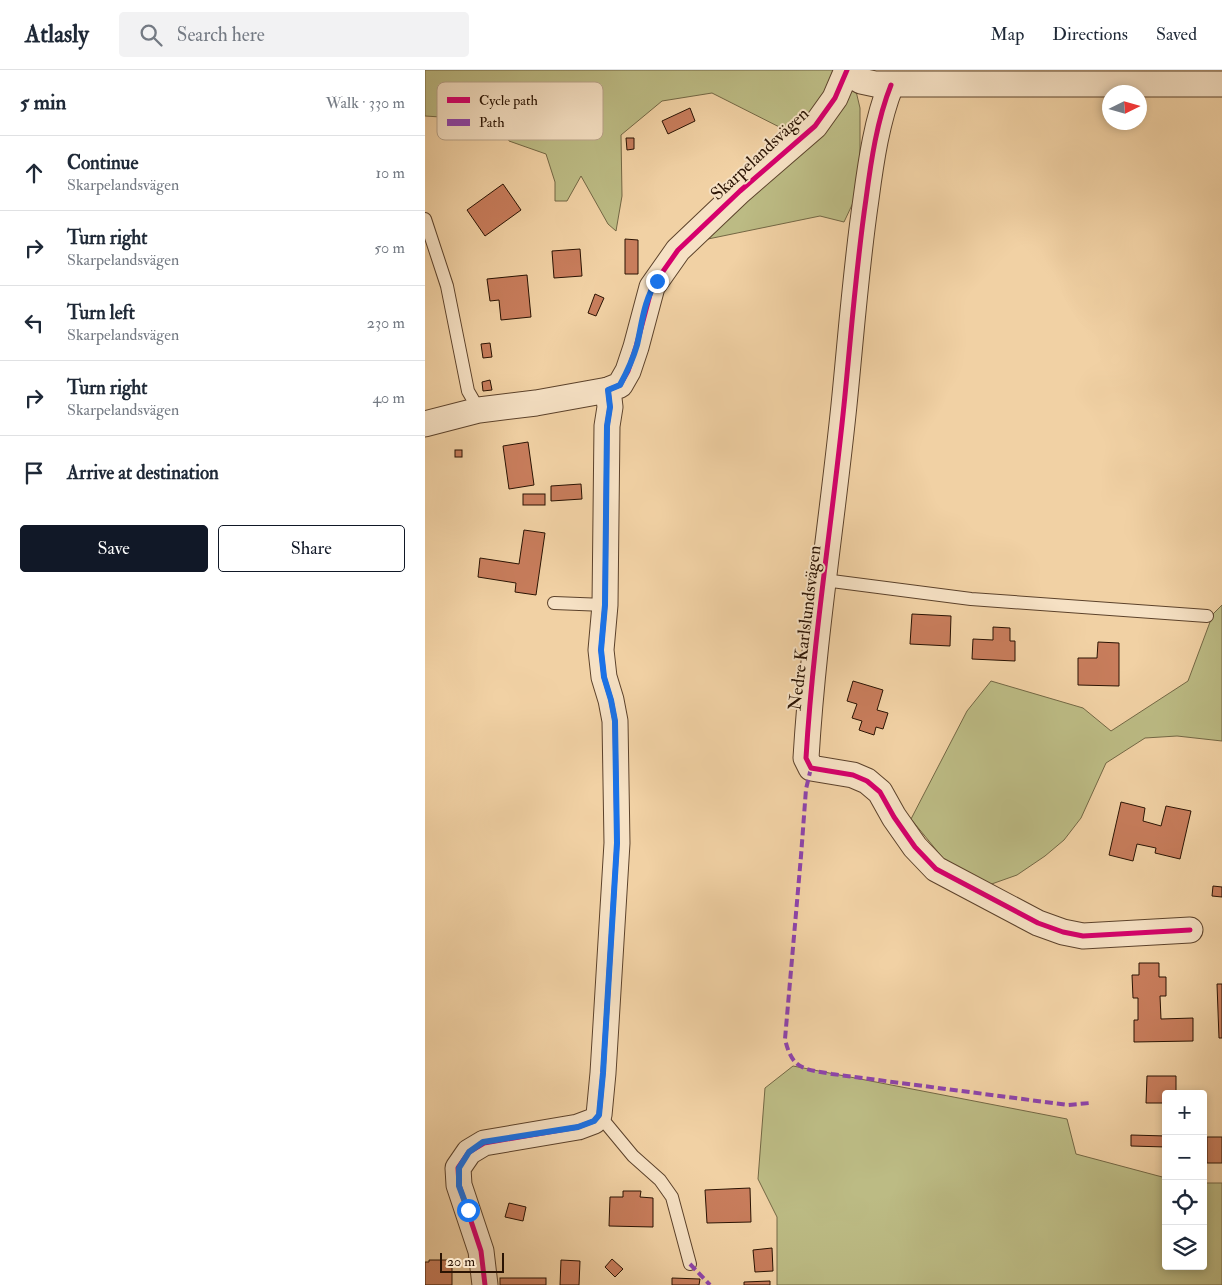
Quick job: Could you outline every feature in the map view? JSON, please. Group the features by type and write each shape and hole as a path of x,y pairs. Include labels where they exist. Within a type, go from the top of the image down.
{"street":[{"path":"847,71 861,81 891,85 1222,84"},
{"name":"Skarpelandsvägen","path":"608,390 620,385 628,370 652,287 678,250 740,191 815,126 835,98 847,71"},
{"name":"Nedre Karlslundsvägen","path":"891,85 885,100 870,170 860,240 839,458 808,721 806,758 811,768 853,775 867,781 880,792 894,817 915,847 936,868 1038,923 1063,932 1083,936 1190,930"},
{"path":"425,424 479,410 537,403 608,390 610,407 607,426 605,605 601,650 604,677 615,721 617,843 599,1115 594,1121 578,1127 483,1142 469,1152 459,1168 459,1186 481,1251 485,1285"}],"lane":[{"path":"425,219 447,286 468,391 479,410"},
{"path":"824,580 971,599 1207,616"},
{"path":"554,603 605,605"},
{"path":"599,1115 633,1156 660,1180 672,1197 690,1264"}],"shaded area":[{"path":"425,70 851,70 860,108 860,188 844,222 820,216 708,239 719,225 813,144 712,93 662,101 621,135 622,196 616,231 608,224 581,176 567,201 555,201 555,182 546,154 509,140 603,140 603,82 437,82 437,117 425,116"},
{"path":"1222,605 1222,741 1177,736 1145,738 1106,763 1081,818 1064,840 1045,856 1017,875 986,886 955,873 911,819 967,711 991,681 1083,708 1111,731 1188,681 1213,614"},
{"path":"793,1066 1067,1119 1076,1154 1162,1177 1162,1270 1207,1270 1207,1183 1222,1183 1222,1285 777,1285 777,1217 758,1179 765,1088"}],"building":[{"path":"690,108 695,121 668,134 662,121"},
{"path":"626,138 634,138 634,149 627,150"},
{"path":"503,184 521,210 485,236 467,210"},
{"path":"625,239 638,240 638,274 625,274"},
{"path":"580,249 582,276 554,278 552,251"},
{"path":"527,275 531,317 501,320 499,300 490,301 487,279"},
{"path":"595,294 604,298 596,316 588,313"},
{"path":"490,343 492,357 483,358 481,344"},
{"path":"490,380 492,390 483,391 482,382"},
{"path":"528,442 534,485 509,489 503,446"},
{"path":"455,450 462,450 462,457 455,457"},
{"path":"581,484 582,499 551,501 551,486"},
{"path":"523,494 545,494 545,505 523,505"},
{"path":"524,530 545,533 536,595 515,592 516,583 478,577 480,558 519,564"},
{"path":"912,614 951,616 950,646 910,644"},
{"path":"993,627 1010,628 1010,641 1015,641 1015,661 972,659 973,639 993,640"},
{"path":"1098,642 1119,643 1119,686 1078,685 1078,658 1097,658"},
{"path":"853,681 883,690 877,710 888,713 883,729 876,727 874,735 859,730 862,721 852,718 857,704 847,701"},
{"path":"1121,802 1145,808 1143,821 1161,826 1166,806 1191,811 1180,859 1155,853 1156,848 1137,844 1133,861 1109,855"},
{"path":"1213,886 1222,887 1222,897 1212,896"},
{"path":"1139,963 1159,963 1159,977 1166,977 1166,996 1160,996 1161,1019 1193,1018 1193,1041 1134,1042 1134,1020 1138,1020 1138,998 1133,998 1132,975 1139,975"},
{"path":"1217,984 1222,984 1222,1038 1219,1038"},
{"path":"1147,1076 1176,1076 1176,1090 1162,1090 1162,1103 1146,1103"},
{"path":"1131,1135 1162,1136 1162,1147 1131,1146"},
{"path":"1207,1137 1222,1137 1222,1163 1207,1163"},
{"path":"750,1188 751,1222 707,1223 705,1190"},
{"path":"623,1191 641,1191 640,1197 653,1198 653,1227 609,1226 610,1197 623,1197"},
{"path":"509,1203 526,1207 523,1221 505,1217"},
{"path":"772,1248 773,1271 755,1272 753,1250"},
{"path":"612,1259 623,1269 615,1277 605,1267"},
{"path":"429,1260 452,1260 452,1285 425,1285 425,1262 429,1262"},
{"path":"561,1260 580,1261 579,1285 560,1285"},
{"path":"500,1278 546,1278 546,1285 500,1285"},
{"path":"672,1278 700,1279 699,1285 672,1285"},
{"path":"770,1281 770,1285 744,1285 744,1282"}],"marked path":[{"path":"811,768 806,789 785,1039 791,1057 807,1069 832,1074 1068,1105 1090,1103"},
{"path":"690,1264 710,1285"}],"cycle path":[{"path":"485,1285 481,1251 459,1185 458,1168 469,1152 484,1143 578,1127 594,1121 599,1115 617,843 615,721 604,677 601,650 605,605 607,426 610,407 608,390 620,385 628,371 652,287 678,250 740,191 815,126 835,98 847,70"},
{"path":"891,85 875,141 862,225 844,405 813,670 806,758 811,768 853,775 867,781 880,792 894,817 915,847 936,869 1038,923 1063,932 1083,936 1190,930"}],"route":[{"path":"468,1210 459,1186 459,1168 469,1152 483,1142 578,1127 594,1121 599,1115 617,843 615,721 604,677 601,650 605,605 607,426 610,407 608,390 620,385 628,370 652,287 657,281"}]}
